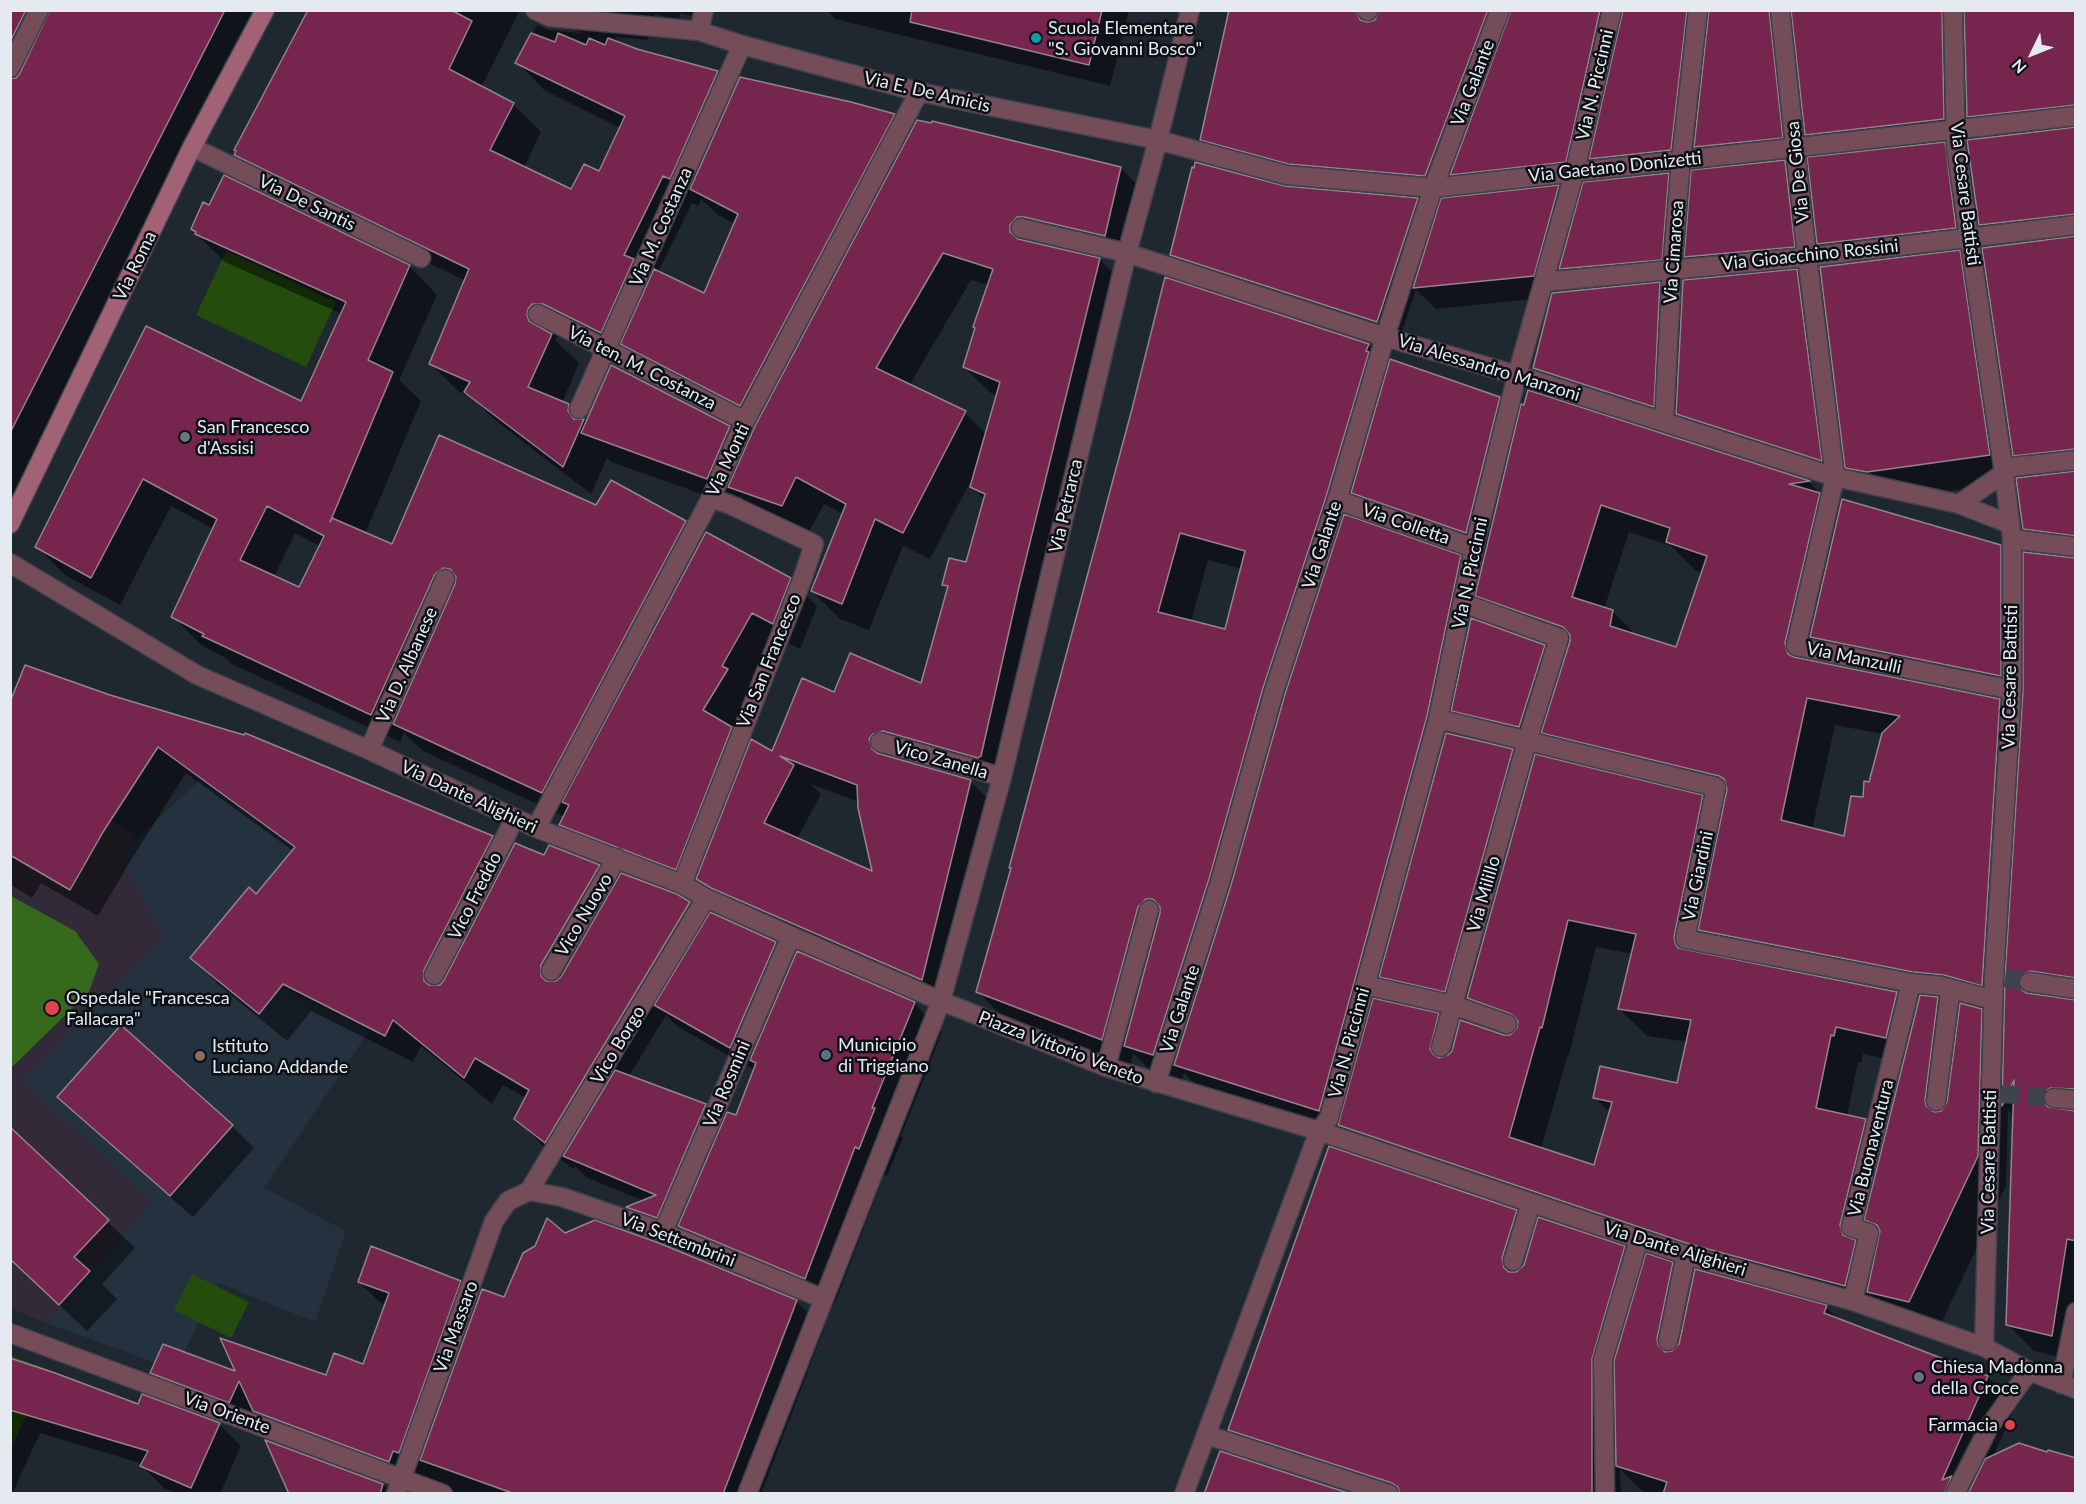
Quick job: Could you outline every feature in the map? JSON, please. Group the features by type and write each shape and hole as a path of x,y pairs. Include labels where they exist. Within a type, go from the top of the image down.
{"street":[{"path":"10,68 39,10"},
{"name":"Via Roma","path":"10,524 192,147 265,10"},
{"name":"Via E. De Amicis","path":"535,10 550,17 699,31 742,45 919,92 1158,140"},
{"path":"699,31 704,10"},
{"name":"Via Petrarca","path":"941,1001 1002,777 1127,252 1190,10"},
{"name":"Via Galante","path":"1156,1083 1221,882 1274,691 1337,500 1385,337 1433,188 1500,10"},
{"name":"Via N. Piccinni","path":"1319,1131 1329,1118 1438,719 1474,548 1517,375 1575,171 1612,10"},
{"name":"Via Cimarosa","path":"1664,422 1672,270 1681,160 1698,10"},
{"name":"Via De Giosa","path":"1780,10 1806,256 1835,477"},
{"name":"Via Cesare Battisti","path":"1953,10 1954,130 2011,531 2012,690 1999,977 1993,1000 1995,1095 1984,1347"},
{"name":"Via M. Costanza","path":"579,408 742,45"},
{"name":"Via Monti","path":"536,828 711,498 745,422 919,92"},
{"name":"Via Gaetano Donizetti","path":"1158,140 1286,175 1433,188 2076,116"},
{"name":"Via De Santis","path":"192,147 421,258"},
{"name":"Via Gioacchino Rossini","path":"1544,282 1806,256 2076,225"},
{"name":"Via Alessandro Manzoni","path":"1021,228 1127,252 1385,337 1517,375 1835,477 1959,504 2011,531 2076,547"},
{"name":"Via ten. M. Costanza","path":"538,314 745,422"},
{"path":"1959,504 2003,470 2076,460"},
{"name":"Via Manzulli","path":"1835,477 1796,646 2012,690"},
{"name":"Via San Francesco","path":"682,884 814,544 711,498"},
{"name":"Via Colletta","path":"1337,500 1474,548"},
{"name":"Via Dante Alighieri","path":"10,563 197,675 369,750 536,828 682,884 706,898 941,1001"},
{"name":"Via D. Albanese","path":"369,750 446,579"},
{"name":"Via Milillo","path":"1442,1047 1558,638 1463,603"},
{"name":"Via Giardini","path":"1438,719 1716,787 1685,939 1911,983 1941,986 1993,1000"},
{"name":"Vico Zanella","path":"880,742 1002,777"},
{"name":"Vico Freddo","path":"434,975 515,818"},
{"name":"Vico Nuovo","path":"551,971 617,858"},
{"name":"Vico Borgo","path":"529,1191 706,898"},
{"path":"1106,1067 1149,910"},
{"name":"Via Rosmini","path":"663,1232 791,936"},
{"path":"2029,982 2076,989"},
{"name":"Via Buonaventura","path":"1853,1301 1869,1233 1851,1227 1911,983"},
{"path":"1365,985 1453,1005 1507,1024"},
{"path":"1936,1101 1950,994"},
{"path":"747,1494 941,1001"},
{"name":"Piazza Vittorio Veneto","path":"941,1001 1106,1067 1319,1131"},
{"path":"2054,1098 2076,1100"},
{"path":"1184,1494 1319,1131"},
{"name":"Via Dante Alighieri","path":"1319,1131 1686,1255 1853,1301 1984,1347 2029,1371 2068,1386"},
{"name":"Via Settembrini","path":"529,1191 562,1197 663,1232 824,1299"},
{"name":"Via Massaro","path":"399,1486 494,1221 508,1201 529,1191"},
{"path":"1514,1262 1531,1203"},
{"path":"1605,1494 1603,1359 1640,1239"},
{"path":"1668,1341 1686,1255"},
{"path":"2068,1386 2076,1312"},
{"name":"Via Oriente","path":"10,1333 399,1486 443,1494"},
{"path":"1955,1494 1989,1427 2029,1371"},
{"path":"1207,1435 1389,1494"}],"shaded area":[{"name":"Ospedale \"Francesca Fallacara\"","path":"10,760 137,836 120,855 164,936 23,1081 152,1201 46,1323 11,1309"},
{"name":"Istituto Luciano Addande","path":"336,772 415,804 283,988 369,1031 264,1188 346,1231 315,1322 218,1283 176,1370 46,1323 151,1201 23,1081 164,936 120,855 200,780 280,837"}],"green space":[{"path":"226,251 336,302 306,367 196,315"},
{"path":"11,896 75,931 99,964 89,992 11,1068"},
{"path":"192,1274 249,1302 231,1338 174,1310"},
{"path":"11,1356 47,1369 11,1449"}],"building":[{"path":"10,10 26,10 10,42"},
{"path":"50,10 225,10 10,433 10,79 16,78 20,73"},
{"path":"308,10 451,10 472,21 449,69 514,103 490,150 571,189 584,164 599,171 625,116 515,63 531,33 555,42 558,33 586,45 589,38 605,45 608,38 637,49 718,71 670,179 663,176 624,255 634,259 601,333 543,304 532,304 528,309 529,321 552,334 528,387 569,404 568,411 574,419 584,419 563,467 464,392 470,382 429,364 469,269 234,155 236,151 234,150"},
{"name":"Scuola Elementare \"S. Giovanni Bosco\"","path":"912,10 1102,10 1089,65 910,22"},
{"path":"1229,10 1355,10 1360,20 1368,22 1375,20 1379,10 1488,10 1425,176 1288,164 1200,140"},
{"path":"1511,10 1600,10 1566,162 1450,175"},
{"path":"1623,10 1687,10 1671,150 1589,159"},
{"path":"1709,10 1769,10 1783,138 1694,147"},
{"path":"1791,10 1942,10 1944,119 1805,135"},
{"path":"1964,10 2076,10 2076,105 1967,117"},
{"path":"740,77 895,114 740,406 620,344 654,269 704,293 738,214 690,189"},
{"path":"917,120 931,123 932,121 1121,167 1105,236 1024,217 1017,217 1010,225 1010,232 1018,239 1100,258 1019,587 981,756 978,758 883,731 873,734 869,739 872,749 877,753 971,780 922,980 711,888 696,879 751,739 772,751 802,678 834,692 850,653 921,683 948,586 942,585 949,558 966,562 985,494 970,487 1000,382 963,367 975,328 973,327 993,269 943,253 876,368 966,411 903,533 875,519 842,604 811,591 846,504 796,477 782,506 728,487 755,426","holes":["780,756 857,785 858,808 872,871 764,823 794,765"]},
{"path":"2076,127 2076,214 1979,225 1967,140"},
{"path":"1945,142 1956,228 1817,244 1807,157"},
{"path":"1785,160 1795,247 1684,257 1691,170"},
{"path":"1195,162 1285,186 1418,198 1377,322 1170,255"},
{"path":"1669,173 1662,260 1559,269 1583,182"},
{"path":"224,175 410,265 368,360 393,372 330,522 332,518 392,544 439,435 596,505 611,480 686,521 542,793 393,724 455,584 456,577 450,569 443,568 435,574 371,715 202,636 204,634 171,617 217,519 143,479 91,578 35,547 146,326 301,401 346,302 195,234 196,232 191,229 203,202 209,205","holes":["267,506 324,536 299,587 240,560"]},
{"path":"1559,185 1534,276 1413,288 1441,198"},
{"path":"2076,236 2076,449 2013,456 1982,248"},
{"path":"1960,250 1990,455 1867,472 1845,468 1820,267"},
{"path":"1797,269 1822,461 1676,414 1683,280"},
{"path":"1165,277 1369,344 1366,351 1369,352 1326,497 1263,688 1209,879 1153,1055 1124,1046 1160,913 1160,907 1153,899 1146,899 1138,907 1102,1040 976,992 1132,409","holes":["1180,533 1245,551 1225,629 1158,612"]},
{"path":"1660,282 1654,407 1533,368 1552,293"},
{"path":"1390,359 1500,397 1466,533 1351,493"},
{"path":"611,365 730,426 707,479 581,433"},
{"path":"1528,390 1810,481 1789,484 1820,493 1785,643 1788,654 2000,699 1982,986 1944,975 1913,972 1698,930 1727,789 1724,779 1541,733 1570,635 1563,627 1475,596 1521,404 1524,405","holes":["1601,505 1670,528 1666,542 1707,556 1676,647 1610,626 1613,610 1572,597","1807,698 1900,716 1882,733 1869,782 1864,781 1863,797 1851,796 1844,836 1781,820"]},
{"path":"2076,471 2076,536 2023,529 2016,478"},
{"path":"1842,499 2001,545 2001,676 1810,637"},
{"path":"1344,514 1461,555 1427,716 1319,1111 1174,1065 1231,885 1285,694"},
{"path":"706,532 791,578 773,624 752,613 722,666 728,669 703,710 732,727 676,870 559,825 569,805 562,802"},
{"path":"2023,552 2076,558 2076,978 2030,971 2021,975 2018,981 2022,990 2027,993 2076,1000 2076,1089 2050,1088 2045,1092 2043,1098 2048,1107 2076,1111 2076,1241 2067,1239 2052,1336 2006,1325 2014,1080 2002,1106 2005,976 2023,691"},
{"path":"1471,618 1545,645 1519,727 1451,711"},
{"path":"25,665 110,695 244,735 245,733 493,836 424,970 424,981 429,985 440,985 444,980 515,843 544,855 549,845 600,865 541,965 541,976 546,981 556,981 561,977 621,873 677,894 690,902 545,1143 514,1119 529,1090 475,1058 464,1078 393,1020 385,1036 283,984 259,1014 190,958 249,887 256,894 295,847 158,747 103,832 70,890 10,855 10,702"},
{"path":"1446,733 1513,749 1445,992 1379,977"},
{"path":"1535,754 1703,795 1674,937 1678,948 1897,992 1886,1038 1836,1027 1834,1036 1831,1035 1816,1108 1866,1119 1840,1225 1843,1235 1856,1240 1845,1286 1689,1244 1338,1125 1373,998 1439,1013 1430,1049 1439,1058 1452,1051 1460,1020 1504,1035 1510,1035 1517,1028 1518,1021 1511,1014 1467,998","holes":["1568,920 1636,934 1618,1009 1691,1020 1677,1083 1600,1066 1593,1098 1612,1102 1594,1165 1509,1137 1540,1027 1542,1028"]},
{"path":"710,912 776,942 730,1048 654,1005"},
{"name":"Municipio di Triggiano","path":"797,951 915,1002 872,1108 875,1108 859,1149 855,1147 805,1279 678,1226 727,1112 736,1115 756,1063 750,1060"},
{"path":"1920,995 1938,997 1925,1100 1926,1106 1934,1112 1941,1111 1947,1102 1960,1003 1982,1009 1978,1156 1909,1302 1867,1292 1880,1231 1877,1225 1864,1220"},
{"path":"121,1025 233,1125 170,1196 57,1097"},
{"path":"615,1070 706,1104 657,1218 626,1207 656,1195 563,1156"},
{"path":"10,1127 109,1220 74,1257 90,1271 59,1305 10,1259"},
{"path":"1329,1146 1517,1210 1502,1258 1504,1268 1509,1272 1516,1272 1524,1265 1538,1217 1625,1246 1592,1359 1592,1494 1400,1494 1398,1487 1392,1483 1228,1430"},
{"path":"547,1218 565,1233 595,1220 659,1243 797,1300 723,1494 515,1494 420,1460 482,1289 504,1297 523,1253 535,1246"},
{"path":"371,1246 461,1281 399,1453 393,1451 389,1462 253,1411 239,1381 229,1403 150,1373 163,1344 235,1371 220,1338 326,1375 334,1353 363,1364 389,1293 358,1282"},
{"path":"1646,1253 1673,1262 1657,1339 1658,1345 1665,1352 1672,1351 1679,1344 1695,1269 1827,1305 1824,1313 1988,1376 1942,1480 1952,1476 1944,1494 1663,1494 1667,1482 1616,1466 1614,1361"},
{"path":"10,1358 138,1404 142,1394 220,1423 191,1488 140,1466 148,1451 10,1410"},
{"path":"265,1440 383,1484 380,1494 289,1494"},
{"path":"2019,1443 2076,1458 2076,1494 1968,1494 1985,1459"},
{"path":"1220,1451 1351,1494 1204,1494"}],"tunnel":[{"path":"2005,978 2029,982"},
{"path":"2001,1094 2054,1098"}],"place":[{"name":"Scuola Elementare \"S. Giovanni Bosco\"","path":"1036,38"},
{"name":"San Francesco d'Assisi","path":"185,437"},
{"name":"Ospedale \"Francesca Fallacara\"","path":"52,1008"},
{"name":"Municipio di Triggiano","path":"826,1055"},
{"name":"Istituto Luciano Addande","path":"200,1056"},
{"name":"Chiesa Madonna della Croce","path":"1919,1377"},
{"name":"Farmacia","path":"2010,1425"}]}
